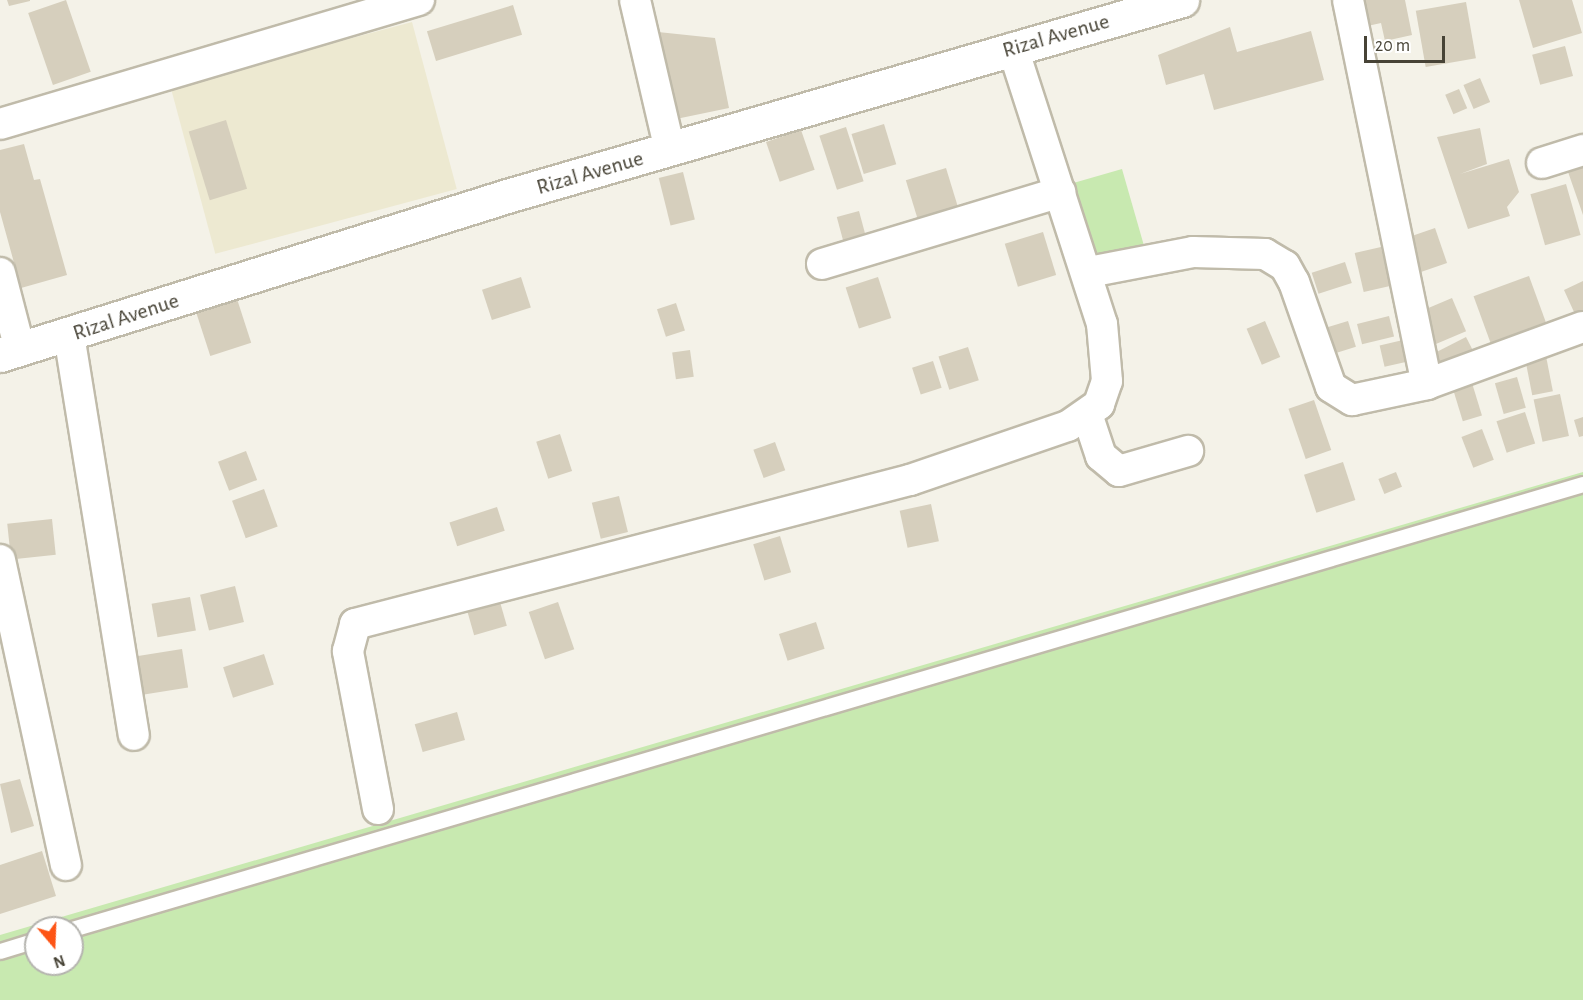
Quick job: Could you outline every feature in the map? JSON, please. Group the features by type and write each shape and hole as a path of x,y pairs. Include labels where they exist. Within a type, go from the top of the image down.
{"street":[{"path":"0,124 419,0"},
{"path":"635,0 670,150"},
{"name":"Rizal Avenue","path":"10,352 670,150 1182,0"},
{"path":"1348,0 1427,384"},
{"path":"378,809 348,651 355,624 910,480 1088,417 1107,381 1102,324 1089,272 1013,48"},
{"path":"1542,163 1583,150"},
{"path":"822,264 1060,192"},
{"path":"1089,272 1193,252 1265,254 1285,266 1294,282 1326,375 1340,396 1363,401 1427,384 1583,327"},
{"path":"0,273 10,352"},
{"path":"69,335 134,735"},
{"path":"1088,417 1101,456 1119,471 1188,451"},
{"path":"0,560 66,866"}],"lane":[{"path":"84,925 1583,484"},
{"path":"0,951 24,944"}],"shaded area":[{"path":"412,22 457,189 215,254 171,87"}],"green space":[{"path":"1122,169 1148,261 1095,277 1068,184"},
{"path":"1583,472 1583,1000 0,1000 0,935 24,928 24,976 84,976 84,916 65,916"}],"building":[{"path":"7,0 30,0 30,1 9,6"},
{"path":"66,0 91,72 53,85 28,13"},
{"path":"1357,0 1405,0 1412,35 1385,41 1381,23 1363,27"},
{"path":"1519,0 1572,0 1582,33 1533,48"},
{"path":"1466,2 1476,58 1426,67 1416,11"},
{"path":"513,5 522,35 436,61 427,31"},
{"path":"1230,27 1237,52 1311,31 1324,80 1214,110 1204,74 1166,85 1158,55"},
{"path":"658,32 715,38 729,108 676,119"},
{"path":"1565,46 1573,76 1540,85 1532,55"},
{"path":"1480,78 1490,102 1474,109 1463,85"},
{"path":"1459,89 1467,108 1453,114 1445,95"},
{"path":"226,120 247,189 210,200 189,131"},
{"path":"884,124 896,164 864,174 851,134"},
{"path":"846,127 864,181 837,190 819,136"},
{"path":"1480,128 1487,164 1460,174 1509,159 1519,192 1507,207 1510,216 1468,229 1437,137"},
{"path":"801,130 815,170 780,182 766,142"},
{"path":"24,144 34,180 40,179 67,275 21,288 0,212 0,150"},
{"path":"1583,164 1583,215 1567,169"},
{"path":"946,168 962,221 922,233 906,180"},
{"path":"683,172 695,220 671,226 659,178"},
{"path":"1566,184 1581,235 1545,245 1530,194"},
{"path":"859,211 866,237 844,243 837,217"},
{"path":"1435,228 1447,263 1416,274 1404,239"},
{"path":"1043,232 1056,275 1018,287 1005,244"},
{"path":"1381,247 1390,286 1364,292 1355,253"},
{"path":"1345,262 1352,283 1319,294 1312,273"},
{"path":"1529,276 1550,333 1494,354 1474,296"},
{"path":"521,277 531,307 492,320 482,290"},
{"path":"878,277 891,318 859,328 846,288"},
{"path":"1583,281 1583,321 1579,323 1564,290"},
{"path":"1452,298 1466,331 1435,344 1421,311"},
{"path":"237,299 251,343 210,356 196,312"},
{"path":"676,303 685,331 666,337 657,309"},
{"path":"1389,316 1394,336 1362,344 1357,324"},
{"path":"1265,321 1280,357 1262,365 1247,329"},
{"path":"1348,321 1356,347 1332,354 1324,328"},
{"path":"1466,337 1476,357 1442,374 1432,354"},
{"path":"1403,340 1408,361 1385,367 1380,345"},
{"path":"968,347 979,380 949,390 939,357"},
{"path":"690,350 694,377 676,379 672,353"},
{"path":"1546,356 1553,391 1532,395 1525,360"},
{"path":"933,361 942,388 921,394 912,368"},
{"path":"1517,377 1526,408 1504,414 1495,383"},
{"path":"1472,383 1482,416 1463,421 1453,389"},
{"path":"1560,394 1569,436 1543,442 1534,400"},
{"path":"1314,400 1331,450 1306,459 1288,409"},
{"path":"1525,412 1535,443 1507,453 1496,421"},
{"path":"1583,417 1583,436 1579,437 1574,420"},
{"path":"1482,429 1494,460 1473,468 1461,437"},
{"path":"560,434 572,471 548,479 536,442"},
{"path":"775,442 785,470 764,478 753,450"},
{"path":"246,451 257,480 229,491 218,462"},
{"path":"1343,462 1355,500 1316,513 1304,475"},
{"path":"1396,472 1402,487 1384,494 1378,479"},
{"path":"264,489 278,527 246,538 232,501"},
{"path":"619,496 628,532 601,539 592,503"},
{"path":"931,504 939,541 908,548 900,511"},
{"path":"497,507 505,531 457,546 449,522"},
{"path":"52,519 56,555 11,560 7,524"},
{"path":"780,536 791,572 764,581 753,544"},
{"path":"235,586 244,622 209,631 200,595"},
{"path":"498,595 507,626 474,635 465,604"},
{"path":"190,597 196,630 157,637 152,604"},
{"path":"558,602 574,649 545,659 529,612"},
{"path":"816,622 825,649 788,661 779,634"},
{"path":"182,649 188,688 135,696 129,657"},
{"path":"264,654 274,684 233,698 223,667"},
{"path":"457,712 465,740 423,752 415,724"},
{"path":"20,779 34,826 11,833 0,784"},
{"path":"42,851 56,896 0,914 0,865"}]}
